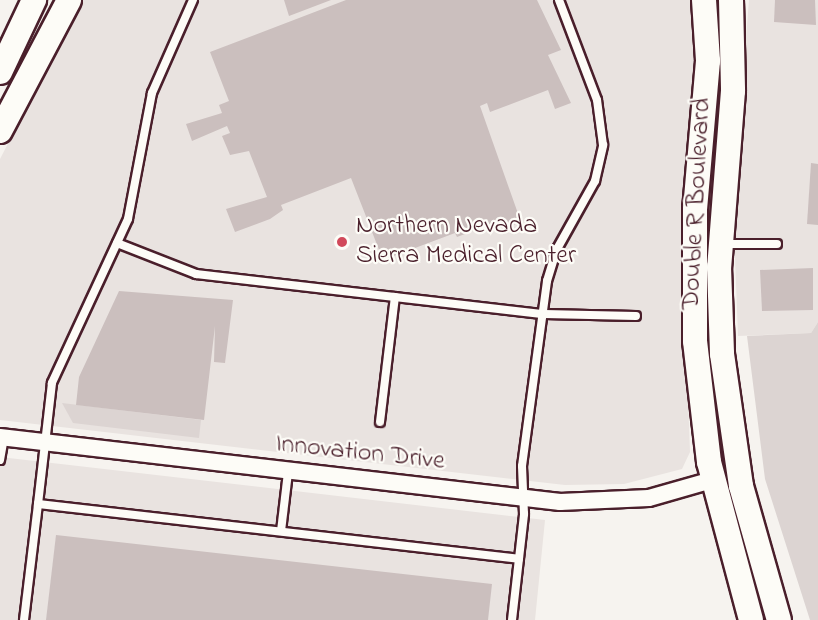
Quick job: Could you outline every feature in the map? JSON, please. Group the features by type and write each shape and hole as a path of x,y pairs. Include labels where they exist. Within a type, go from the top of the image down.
{"main road":[{"path":"0,131 69,0"},
{"name":"Double R Boulevard","path":"704,0 708,72 695,209 693,308 712,480 751,620"},
{"name":"Double R Boulevard","path":"731,0 733,91 719,244 722,354 734,448 779,620"},
{"path":"0,72 30,4"}],"street":[{"name":"Innovation Drive","path":"2,438 523,498 610,502 712,480"}],"lane":[{"path":"24,620 54,376 117,243 135,195 152,93 193,0"},
{"path":"512,620 519,559 524,448 553,259 590,195 603,145 597,100 559,0"},
{"path":"117,243 196,274 544,314 636,316"},
{"path":"719,244 777,244"},
{"path":"381,422 395,297"},
{"path":"0,460 2,438"},
{"path":"281,531 288,472"},
{"path":"38,504 519,559"}],"shaded area":[{"name":"Northern Nevada Sierra Medical Center","path":"82,0 694,0 698,68 683,259 690,452 682,469 624,484 565,485 0,420 0,159"},
{"path":"749,0 818,0 818,322 811,333 738,336 733,204"},
{"path":"818,322 818,620 810,620 765,479 747,336 811,333"},
{"path":"62,403 201,420 199,438 73,423"},
{"path":"0,457 545,520 535,620 0,620"}],"building":[{"path":"284,0 331,0 289,16"},
{"path":"346,0 537,0 561,50 548,55 571,103 555,109 548,90 490,112 487,103 480,106 521,222 502,229 499,221 457,237 455,233 383,260 351,178 281,205 283,210 270,219 235,232 226,209 267,197 249,151 230,155 222,136 230,133 227,126 192,141 186,124 222,113 219,105 229,101 210,52"},
{"path":"775,0 815,0 816,25 774,22"},
{"path":"811,163 818,164 818,225 807,224"},
{"path":"813,268 813,310 762,311 760,270"},
{"path":"119,291 233,300 225,363 214,362 215,326 204,420 76,405 79,377"},
{"path":"56,535 492,584 488,620 46,620"}],"place":[{"name":"Northern Nevada Sierra Medical Center","path":"342,242"}]}
